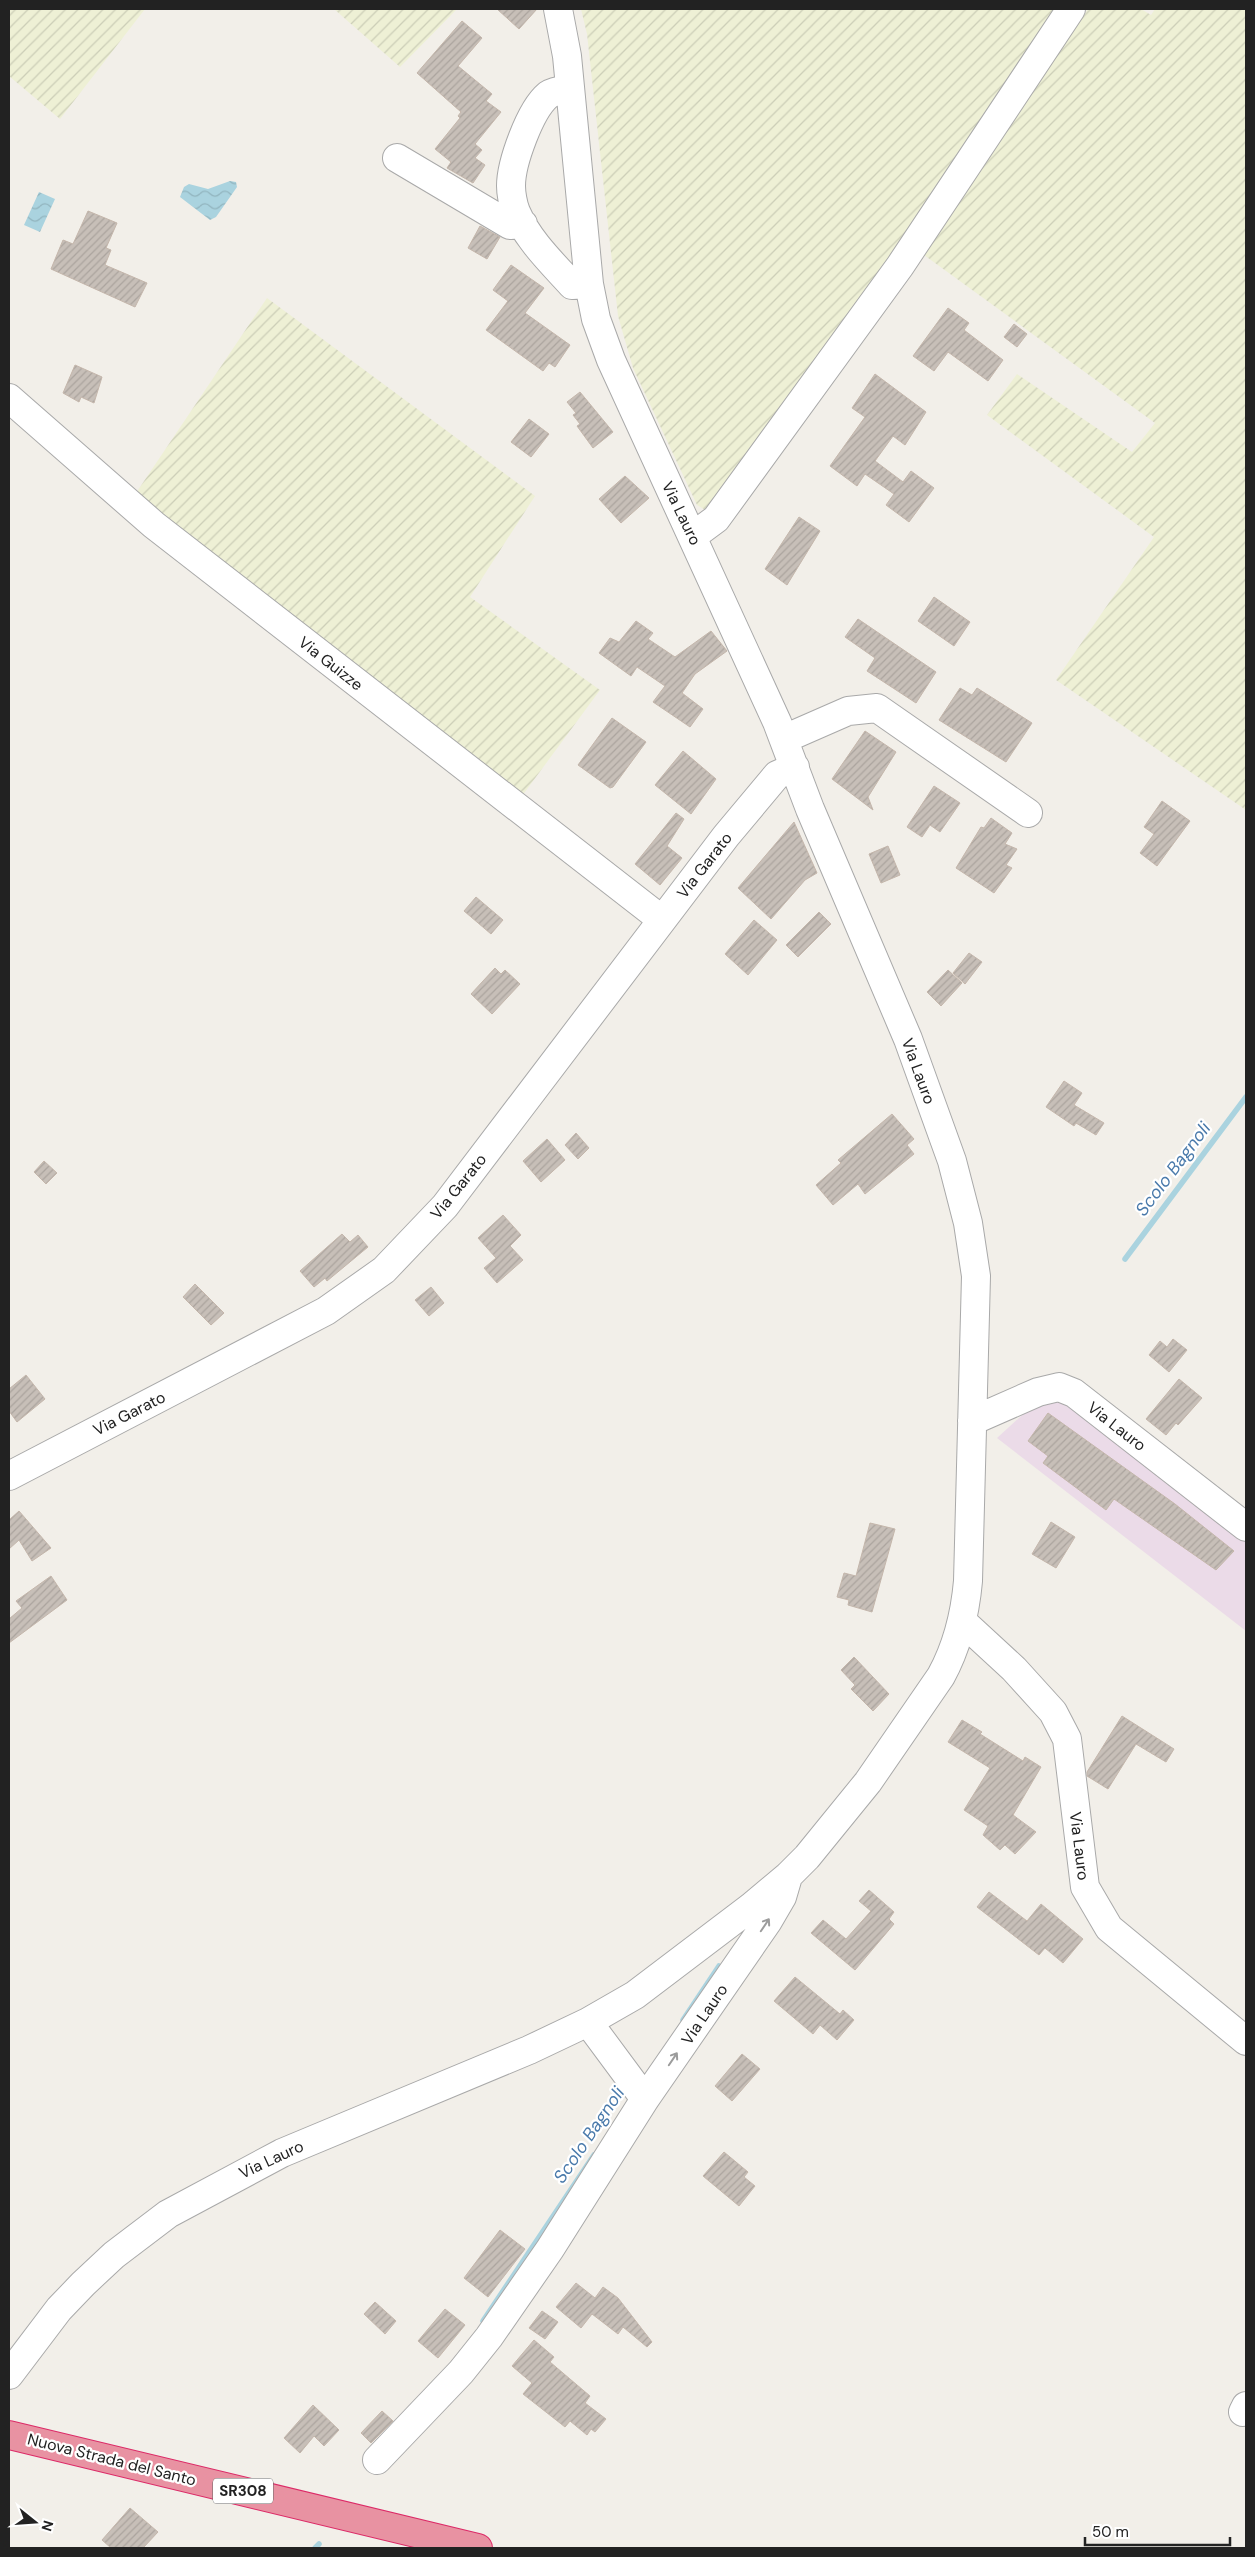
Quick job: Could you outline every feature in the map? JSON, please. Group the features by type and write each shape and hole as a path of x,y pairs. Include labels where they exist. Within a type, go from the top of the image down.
{"highway":[{"name":"Nuova Strada del Santo","path":"9,2435 478,2548"}],"street":[{"name":"Via Lauro","path":"9,2375 59,2309 114,2255 168,2214 282,2152 520,2054 588,2022 635,1995 788,1876 868,1782 926,1700 950,1659 963,1622 968,1581 976,1276 968,1223 952,1161 908,1039 810,809 784,739 693,536 634,414 611,360 596,318 589,284 567,56 558,9"},
{"path":"693,536 716,519 900,266 1071,9"},
{"path":"570,89 548,95 533,115 518,152 511,186 516,211 542,252 572,285 589,284"},
{"path":"397,158 510,225 523,224"},
{"name":"Via Guizze","path":"9,398 154,525 661,920"},
{"path":"784,739 848,711 877,708 1028,813"},
{"name":"Via Garato","path":"9,1476 326,1311 384,1270 445,1206 661,920 777,775 795,767"},
{"name":"Via Lauro","path":"972,1421 1038,1392 1059,1387 1074,1393 1246,1527"},
{"name":"Via Lauro","path":"963,1622 1014,1669 1053,1712 1067,1739 1085,1887 1109,1928 1246,2041"},
{"name":"Via Lauro","path":"377,2460 461,2372 489,2337 550,2248 645,2099 768,1921 782,1896 788,1876"},
{"path":"588,2022 645,2099"}],"shaded area":[{"path":"1055,1394 1246,1536 1246,1631 997,1438 1043,1396"}],"green space":[{"path":"9,9 145,9 60,119 9,76"},
{"path":"334,9 457,9 400,67"},
{"path":"581,9 1067,9 961,165 707,511 697,505 633,368 618,316 587,34"},
{"path":"1088,9 1141,9 1151,15 1155,9 1246,9 1246,810 1056,680 1154,537 987,415 1017,374 1132,452 1155,423 924,255"},
{"path":"267,298 535,496 470,597 600,690 522,796 136,493"}],"water":[{"path":"230,181 236,182 237,187 216,217 210,220 180,197 184,187 189,184 208,189"},
{"path":"39,192 55,199 40,232 24,225"}],"building":[{"path":"497,9 537,9 519,29"},
{"path":"462,21 482,38 458,66 492,94 486,101 501,112 475,144 482,150 475,158 485,165 473,183 447,168 451,162 435,149 460,118 458,116 461,112 417,73"},
{"path":"88,211 117,223 106,248 111,250 105,265 147,283 135,307 51,269 63,240 73,244"},
{"path":"480,226 500,237 487,259 468,248"},
{"path":"511,265 544,288 525,313 570,345 555,367 549,363 543,371 486,330 508,301 493,290"},
{"path":"948,308 969,323 964,330 1003,360 988,381 948,352 934,371 913,356"},
{"path":"1014,324 1027,334 1017,347 1004,337"},
{"path":"75,365 102,377 94,403 81,397 79,402 63,393"},
{"path":"875,374 926,412 905,445 893,436 875,461 903,482 911,471 934,488 909,522 886,505 894,494 865,474 857,486 830,466 865,417 852,408"},
{"path":"580,392 613,432 593,448 577,426 580,424 573,415 576,413 567,402"},
{"path":"529,419 549,434 531,457 511,442"},
{"path":"625,476 649,498 621,523 599,499"},
{"path":"799,517 820,531 787,585 765,569"},
{"path":"934,597 970,622 954,646 918,621"},
{"path":"858,619 936,672 916,703 867,671 875,658 845,637"},
{"path":"636,621 653,633 648,639 675,657 711,631 727,651 695,674 682,693 703,709 690,727 653,702 665,686 637,667 631,676 599,653 610,638 619,642"},
{"path":"960,688 972,695 977,688 1032,723 1006,762 939,720"},
{"path":"612,718 646,742 613,787 610,788 578,765"},
{"path":"865,731 896,752 868,797 873,810 832,779"},
{"path":"683,751 716,779 691,814 655,785"},
{"path":"934,786 960,803 940,832 930,825 922,837 907,827"},
{"path":"1162,801 1190,821 1157,866 1140,853 1154,834 1144,827"},
{"path":"676,813 684,819 667,846 682,858 660,885 635,864"},
{"path":"991,818 1012,833 1005,844 1017,849 1006,865 1012,868 994,893 956,868 981,827 984,828"},
{"path":"794,822 817,873 805,880 771,919 738,888"},
{"path":"888,846 900,875 881,883 869,854"},
{"path":"476,897 503,920 491,934 464,911"},
{"path":"819,912 831,924 798,957 786,945"},
{"path":"754,920 777,940 748,975 725,954"},
{"path":"969,953 982,962 965,984 953,973"},
{"path":"495,968 501,974 505,970 520,984 492,1014 471,994"},
{"path":"948,970 962,983 941,1006 927,992"},
{"path":"1064,1081 1082,1093 1074,1105 1104,1123 1096,1135 1076,1123 1074,1126 1046,1107"},
{"path":"892,1114 914,1139 907,1145 914,1154 865,1194 858,1184 833,1205 816,1185 841,1163 838,1160"},
{"path":"576,1133 589,1148 578,1159 565,1145"},
{"path":"547,1139 565,1160 541,1182 523,1161"},
{"path":"44,1161 57,1173 46,1184 34,1172"},
{"path":"503,1215 521,1235 510,1246 523,1260 497,1283 484,1268 496,1258 478,1238"},
{"path":"342,1234 350,1242 358,1235 368,1247 327,1281 325,1278 314,1287 300,1271"},
{"path":"195,1284 224,1313 211,1325 183,1297"},
{"path":"431,1287 444,1303 429,1316 415,1300"},
{"path":"1173,1339 1187,1350 1169,1372 1149,1355 1160,1341 1167,1347"},
{"path":"26,1375 45,1399 17,1422 9,1411 9,1389"},
{"path":"1179,1379 1202,1398 1178,1425 1176,1423 1166,1435 1146,1419"},
{"path":"1048,1413 1175,1504 1234,1551 1216,1570 1114,1499 1106,1510 1043,1463 1048,1456 1028,1441"},
{"path":"19,1511 51,1548 32,1561 19,1540 9,1549 9,1520"},
{"path":"1051,1522 1075,1537 1056,1568 1032,1554"},
{"path":"870,1523 895,1529 872,1612 848,1605 849,1600 837,1597 844,1573 856,1576"},
{"path":"51,1576 67,1600 9,1643 9,1619 22,1608 16,1601"},
{"path":"854,1657 889,1694 873,1711 851,1689 855,1685 841,1670"},
{"path":"1122,1716 1174,1749 1166,1762 1136,1744 1108,1789 1087,1776 1087,1772"},
{"path":"962,1720 982,1732 980,1734 1023,1761 1025,1757 1041,1767 1013,1815 1036,1832 1015,1854 1005,1845 1000,1850 983,1835 988,1826 964,1810 990,1768 948,1742"},
{"path":"869,1890 894,1912 889,1919 894,1924 855,1970 811,1933 823,1920 846,1939 871,1911 859,1901"},
{"path":"989,1892 1027,1921 1041,1904 1083,1939 1063,1963 1045,1948 1039,1955 977,1907"},
{"path":"795,1977 840,2014 843,2010 854,2020 837,2040 820,2025 813,2034 774,2001"},
{"path":"742,2054 760,2069 732,2101 715,2086"},
{"path":"724,2152 748,2172 744,2177 755,2186 739,2206 703,2176"},
{"path":"500,2230 525,2249 488,2297 464,2278"},
{"path":"576,2283 595,2298 603,2287 618,2298 652,2342 647,2347 623,2327 618,2334 592,2314 581,2328 556,2307"},
{"path":"375,2302 396,2321 385,2334 364,2314"},
{"path":"445,2309 465,2325 438,2358 418,2341"},
{"path":"542,2311 558,2322 545,2339 529,2328"},
{"path":"534,2340 554,2357 550,2362 590,2396 585,2403 606,2419 595,2432 591,2429 587,2435 570,2421 565,2427 523,2394 532,2383 512,2366"},
{"path":"313,2405 339,2430 324,2446 314,2436 300,2453 284,2438"},
{"path":"382,2411 393,2421 371,2443 361,2433"},
{"path":"130,2508 158,2532 143,2548 111,2548 102,2540"}],"waterway":[{"name":"Scolo Bagnoli","path":"1125,1259 1246,1097"},
{"name":"Scolo Bagnoli","path":"683,2020 719,1966"},
{"name":"Scolo Bagnoli","path":"483,2321 594,2155"},
{"name":"Scolo Bagnoli","path":"315,2548 319,2544"}]}
